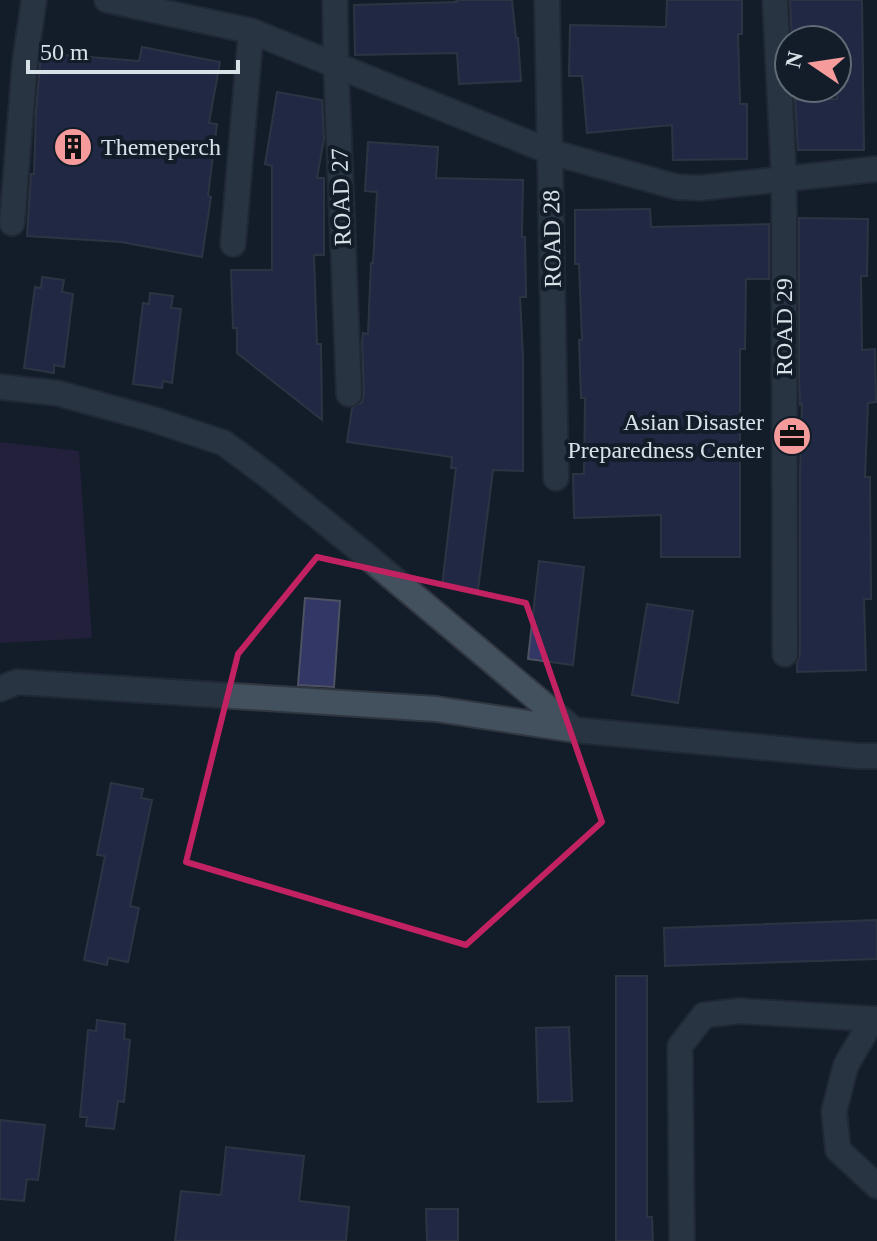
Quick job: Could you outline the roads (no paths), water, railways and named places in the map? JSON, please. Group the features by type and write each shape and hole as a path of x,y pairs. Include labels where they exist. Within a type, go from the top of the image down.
{"street":[{"path":"12,223 25,61 34,0"},
{"path":"107,0 251,31 551,152 677,187 700,188 877,169"},
{"name":"ROAD 27","path":"335,0 349,394"},
{"name":"ROAD 28","path":"547,0 556,478"},
{"name":"ROAD 29","path":"775,0 784,180 785,654"},
{"path":"233,244 251,31"},
{"path":"0,387 57,393 224,443 362,552 575,730"},
{"path":"0,689 17,682 436,709 575,730 877,756"},
{"path":"682,1241 680,1046 704,1015 740,1011 875,1019 846,1065 834,1111 838,1150 877,1186"}],"place":[{"name":"Themeperch","path":"73,147"},
{"name":"Asian Disaster Preparedness Center","path":"792,436"}]}
